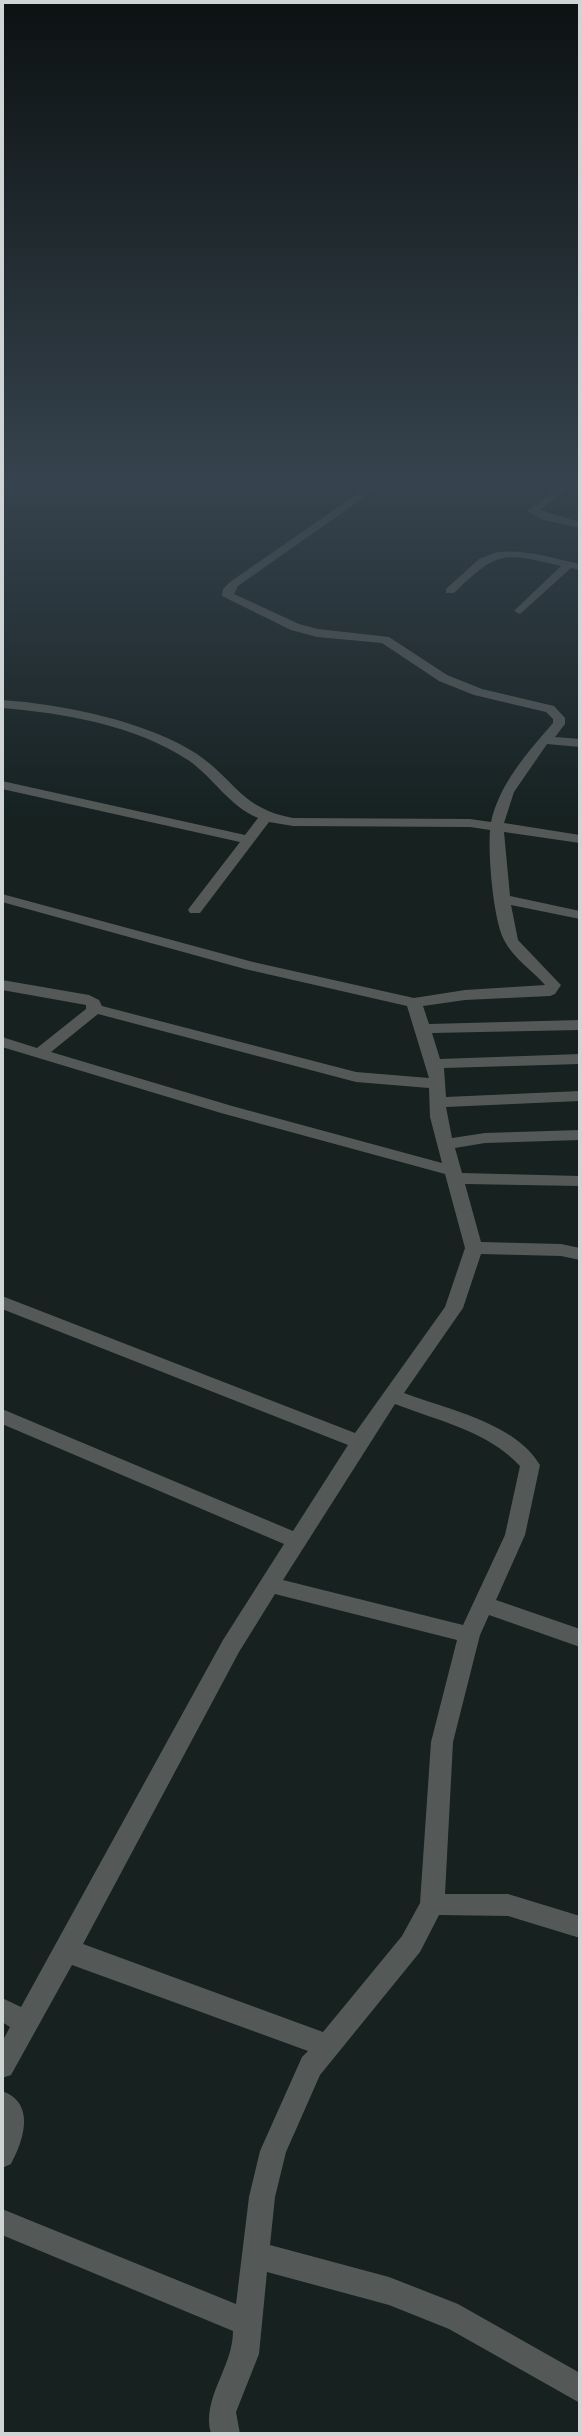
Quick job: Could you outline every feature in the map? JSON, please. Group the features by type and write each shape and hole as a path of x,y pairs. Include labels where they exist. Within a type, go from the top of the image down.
{"street":[{"path":"2,898 250,966 414,1003 437,998 552,990 553,985 548,979 512,942 495,850 495,825 503,798 559,724 559,718 550,709 478,692 443,678 385,640 317,634 295,627 228,596"},
{"path":"520,611 538,596"},
{"path":"2,704 78,715 169,745 201,764 245,806 265,818 293,822 495,825 580,839"},
{"path":"546,739 580,743"},
{"path":"2,785 249,840"},
{"path":"195,910 265,818"},
{"path":"503,899 580,915"},
{"path":"2,985 84,998 94,1003 95,1009"},
{"path":"2,2066 24,2024 44,1994 231,1646 359,1442 454,1308 474,1248 438,1117 437,1083 414,1003"},
{"path":"39,1054 95,1009"},
{"path":"95,1009 356,1077 580,1096"},
{"path":"423,1029 580,1025"},
{"path":"2,1042 271,1124 454,1174 580,1181"},
{"path":"437,1083 580,1059"},
{"path":"446,1144 485,1139 580,1135"},
{"path":"474,1248 561,1250 580,1254"},
{"path":"2,1302 359,1442"},
{"path":"224,2434 222,2414 247,2345 262,2197 272,2151 311,2066 411,1944 432,1903 442,1742 469,1635 515,1535 530,1465 512,1445 489,1433 393,1396"},
{"path":"2,1416 297,1541"},
{"path":"270,1585 469,1635"},
{"path":"483,1604 580,1638"},
{"path":"432,1903 508,1905 580,1927"},
{"path":"65,1953 79,1954 327,2046"},
{"path":"2,2009 24,2024"},
{"path":"2,2103 13,2118 14,2129 2,2155"},
{"path":"2,2222 243,2322 247,2327"},
{"path":"256,2255 389,2291 458,2318 580,2389"}]}
